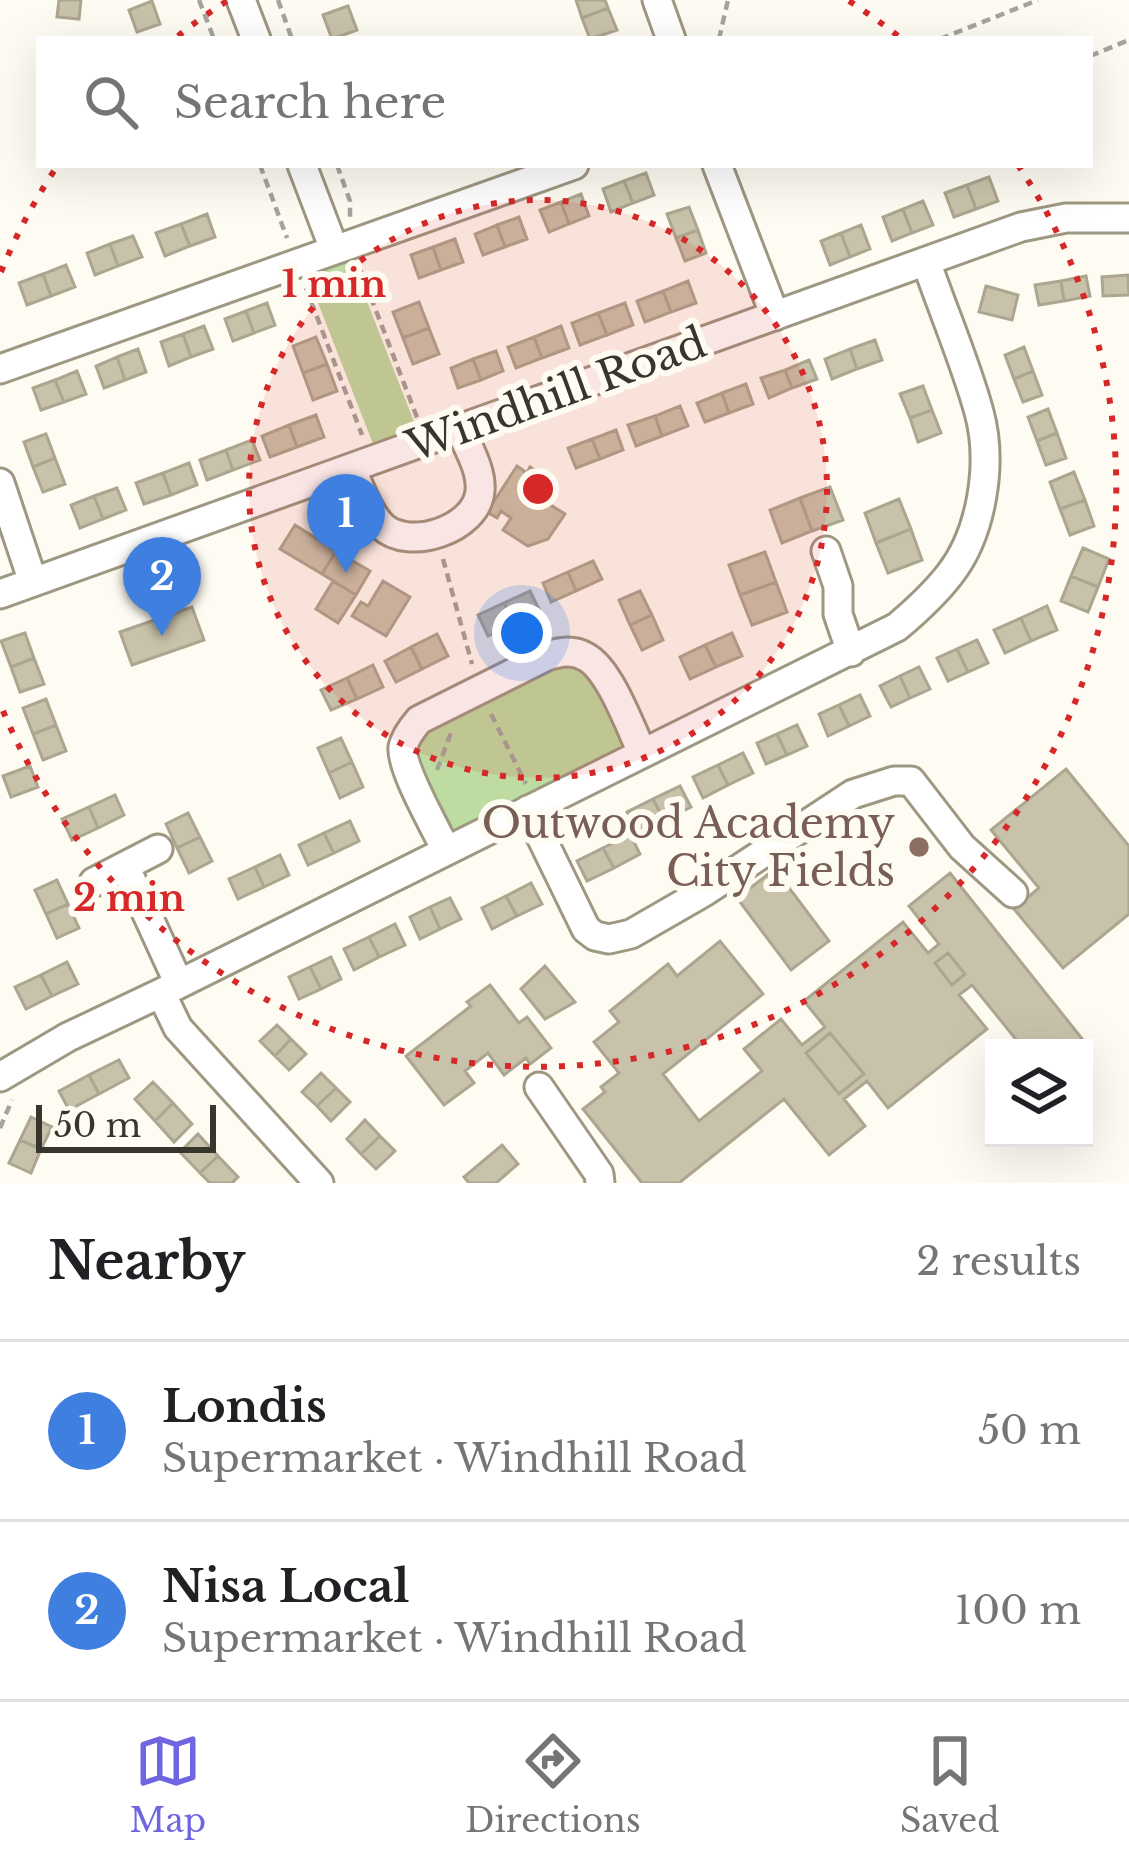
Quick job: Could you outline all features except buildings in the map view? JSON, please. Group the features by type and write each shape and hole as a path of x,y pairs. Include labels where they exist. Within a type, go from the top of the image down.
{"street":[{"path":"241,0 255,36"},
{"path":"657,0 670,36"},
{"path":"303,168 342,246"},
{"path":"0,369 565,168"},
{"path":"718,168 775,316"},
{"name":"Windhill Road","path":"0,594 1021,227 1125,213"},
{"path":"0,1077 68,1037 897,628 953,570 979,510 983,474 980,415 926,261"},
{"path":"361,464 367,504 380,525 395,536 419,538 436,532 463,521 478,504 481,485 460,429"},
{"path":"0,483 33,582"},
{"path":"826,551 851,652"},
{"path":"446,850 406,767 403,746 419,720 547,656 565,651 586,657 603,674 642,752"},
{"path":"528,810 586,929 609,939 631,934 704,892 853,794 894,781 911,781 962,847 1012,893"},
{"path":"94,881 158,849"},
{"path":"125,866 170,988 178,1028 319,1183"},
{"path":"539,1087 599,1174 600,1183"}],"path":[{"path":"199,0 213,36"},
{"path":"278,0 291,36"},
{"path":"720,36 728,0"},
{"path":"948,36 1038,0"},
{"path":"1093,55 1129,40"},
{"path":"261,168 361,464"},
{"path":"338,168 350,201 342,246 426,441"},
{"path":"424,804 465,697"}],"green space":[{"path":"347,250 418,432 375,449 304,267"},
{"path":"547,656 586,657 642,752 446,850 406,767 412,729"}],"place":[{"name":"Londis","path":"346,573"},
{"name":"Nisa Local","path":"162,636"},
{"name":"Outwood Academy City Fields","path":"919,847"}]}
